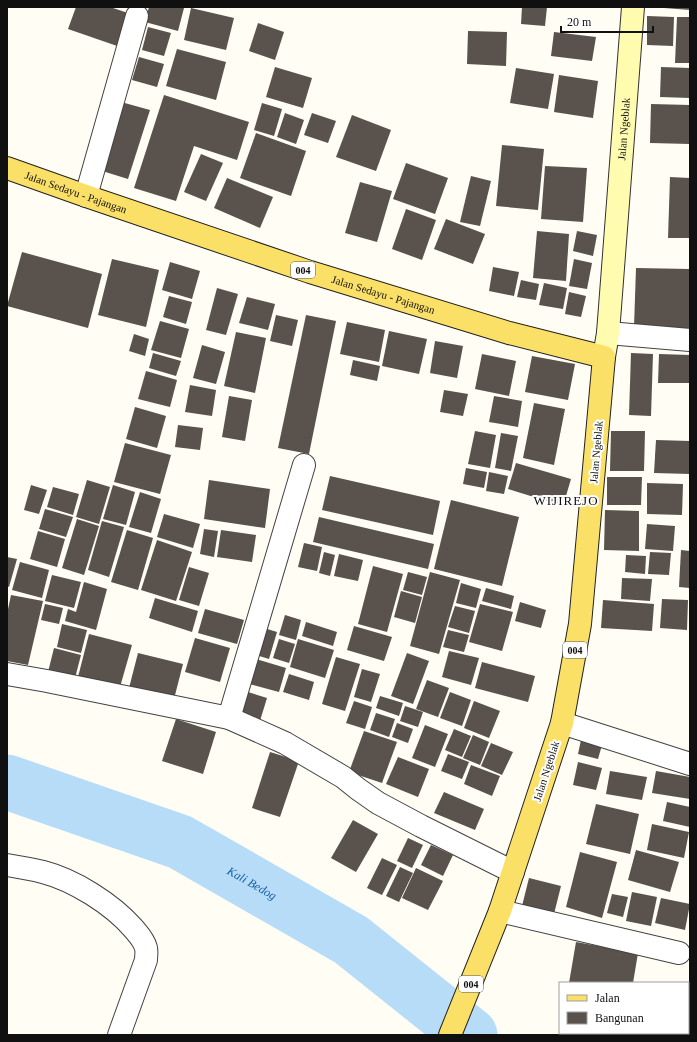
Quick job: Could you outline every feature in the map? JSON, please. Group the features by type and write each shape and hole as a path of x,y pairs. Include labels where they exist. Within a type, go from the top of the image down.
{"main road":[{"name":"Jalan Ngeblak","path":"450,1035 500,912 562,723 580,624 604,357 608,333 633,7"},
{"name":"Jalan Sedayu - Pajangan","path":"7,168 324,277 508,334 604,357"}],"street":[{"path":"86,196 137,16"},
{"path":"608,333 690,340"},
{"path":"230,718 304,465"},
{"path":"7,674 55,682 230,718 285,743 342,777 378,803 513,872"},
{"path":"562,723 690,764"},
{"path":"7,865 44,872 76,885 106,903 128,922 140,936 147,950 146,960 119,1035"},
{"path":"500,912 679,954"}],"building":[{"path":"76,7 110,7 131,14 120,47 68,29"},
{"path":"149,7 184,8 178,31 145,22"},
{"path":"522,7 547,7 545,26 521,24"},
{"path":"690,7 690,10 664,8"},
{"path":"191,8 234,18 226,50 184,40"},
{"path":"647,16 674,17 673,46 647,45"},
{"path":"677,17 690,17 690,63 675,63"},
{"path":"258,23 284,32 275,60 249,51"},
{"path":"148,27 171,33 164,56 142,50"},
{"path":"468,31 507,32 506,66 467,64"},
{"path":"554,32 596,37 592,61 551,56"},
{"path":"177,49 226,62 216,100 166,86"},
{"path":"139,57 164,64 157,87 132,80"},
{"path":"275,67 312,78 303,108 266,97"},
{"path":"661,67 690,68 690,98 660,97"},
{"path":"516,68 554,74 548,109 510,103"},
{"path":"559,75 598,81 593,118 554,112"},
{"path":"164,95 249,122 237,160 194,146 176,201 134,188"},
{"path":"121,102 150,110 128,179 99,170"},
{"path":"262,103 282,109 274,136 254,130"},
{"path":"651,104 690,105 690,144 650,143"},
{"path":"285,113 304,120 296,144 277,137"},
{"path":"312,113 336,121 328,143 304,135"},
{"path":"352,115 391,130 376,171 336,157"},
{"path":"256,133 306,151 291,196 240,178"},
{"path":"502,145 544,149 538,210 496,206"},
{"path":"201,154 223,163 206,201 184,192"},
{"path":"406,163 448,178 435,214 393,199"},
{"path":"545,166 587,168 583,222 541,219"},
{"path":"471,176 491,181 480,226 460,222"},
{"path":"670,177 690,178 690,238 668,238"},
{"path":"227,178 273,197 260,228 214,208"},
{"path":"360,182 392,191 377,242 345,233"},
{"path":"406,209 436,220 422,260 392,249"},
{"path":"446,219 485,234 473,264 434,249"},
{"path":"537,231 569,234 566,281 533,278"},
{"path":"577,231 597,235 593,256 573,251"},
{"path":"22,252 102,274 88,328 7,306"},
{"path":"112,259 159,270 146,327 98,315"},
{"path":"574,259 592,263 587,289 569,286"},
{"path":"170,262 200,271 192,299 162,290"},
{"path":"493,267 519,272 514,296 489,291"},
{"path":"636,268 690,269 690,329 634,327"},
{"path":"521,280 539,284 536,300 517,297"},
{"path":"544,283 567,288 563,309 539,305"},
{"path":"217,288 238,294 226,335 206,330"},
{"path":"569,292 586,296 581,317 565,314"},
{"path":"169,296 192,302 186,324 163,317"},
{"path":"247,297 275,304 268,330 239,323"},
{"path":"276,315 298,320 292,346 270,341"},
{"path":"306,315 336,321 309,454 278,448"},
{"path":"160,321 189,329 181,358 151,350"},
{"path":"347,322 385,330 379,362 340,354"},
{"path":"389,331 427,339 419,374 382,366"},
{"path":"236,332 266,338 255,393 224,386"},
{"path":"134,334 149,339 145,356 129,351"},
{"path":"435,341 463,346 457,378 430,373"},
{"path":"202,345 225,352 216,384 193,378"},
{"path":"153,353 181,361 176,376 149,368"},
{"path":"631,353 653,354 651,416 629,415"},
{"path":"482,354 516,361 509,396 475,389"},
{"path":"659,354 690,355 690,383 658,383"},
{"path":"532,356 575,364 568,400 525,392"},
{"path":"353,360 380,366 377,381 350,375"},
{"path":"146,371 177,380 170,407 138,399"},
{"path":"190,385 216,390 212,416 185,412"},
{"path":"444,390 468,394 463,416 440,412"},
{"path":"229,396 252,400 245,441 222,437"},
{"path":"494,396 522,401 518,427 489,422"},
{"path":"534,403 565,409 554,465 523,458"},
{"path":"135,407 166,416 157,448 126,439"},
{"path":"178,425 203,428 200,450 175,447"},
{"path":"475,431 496,435 490,468 468,464"},
{"path":"611,431 645,431 644,471 610,471"},
{"path":"501,433 518,436 511,471 495,468"},
{"path":"656,440 690,441 690,474 654,473"},
{"path":"125,443 171,455 160,494 114,482"},
{"path":"516,463 571,479 563,506 508,489"},
{"path":"466,468 487,472 484,488 463,484"},
{"path":"489,472 508,476 504,494 486,491"},
{"path":"330,476 440,501 433,535 322,510"},
{"path":"607,477 642,477 641,505 607,505"},
{"path":"87,480 110,487 99,524 76,517"},
{"path":"209,480 270,489 265,528 204,519"},
{"path":"647,483 683,484 682,515 647,514"},
{"path":"31,485 47,490 39,514 24,510"},
{"path":"113,485 135,492 126,525 103,519"},
{"path":"53,487 79,494 73,515 47,507"},
{"path":"140,492 161,499 151,533 129,527"},
{"path":"451,500 519,517 502,586 434,569"},
{"path":"45,509 73,517 66,537 39,529"},
{"path":"605,510 639,511 639,551 604,550"},
{"path":"164,514 200,524 193,548 157,537"},
{"path":"319,517 434,544 428,569 313,542"},
{"path":"77,519 99,526 84,575 62,568"},
{"path":"102,521 124,527 109,577 88,570"},
{"path":"647,524 675,526 673,551 645,549"},
{"path":"204,529 218,531 214,557 200,554"},
{"path":"127,530 153,538 138,590 111,582"},
{"path":"221,530 256,535 252,562 217,557"},
{"path":"38,531 65,539 57,567 30,559"},
{"path":"157,540 192,552 176,601 141,590"},
{"path":"304,543 322,547 317,571 298,567"},
{"path":"681,550 690,551 690,588 679,587"},
{"path":"324,552 335,555 330,576 319,573"},
{"path":"650,552 671,553 669,575 648,574"},
{"path":"339,554 363,560 358,581 334,576"},
{"path":"626,555 646,556 645,574 625,572"},
{"path":"7,557 17,559 9,587 7,586"},
{"path":"20,562 49,570 42,598 12,590"},
{"path":"373,566 403,574 387,632 358,624"},
{"path":"189,567 209,573 199,606 179,600"},
{"path":"408,572 427,577 422,595 403,590"},
{"path":"430,572 460,580 439,654 410,646"},
{"path":"52,575 81,582 74,608 45,601"},
{"path":"622,578 652,579 650,601 621,599"},
{"path":"84,582 107,589 96,630 65,621 68,609 76,612"},
{"path":"461,583 481,589 476,608 456,603"},
{"path":"486,588 514,596 511,609 482,601"},
{"path":"401,591 422,597 415,623 394,617"},
{"path":"11,595 43,601 28,665 7,661 7,614"},
{"path":"155,598 198,611 192,632 149,618"},
{"path":"662,599 688,600 687,630 660,628"},
{"path":"603,600 654,604 652,631 601,628"},
{"path":"520,602 546,610 541,628 515,621"},
{"path":"45,604 63,608 59,624 41,620"},
{"path":"480,604 513,612 502,651 469,642"},
{"path":"455,606 475,611 469,633 448,627"},
{"path":"205,609 244,620 237,644 198,633"},
{"path":"285,615 301,620 296,640 279,635"},
{"path":"306,622 337,632 333,646 302,636"},
{"path":"62,624 87,630 81,653 57,647"},
{"path":"354,626 392,637 384,661 347,650"},
{"path":"264,628 277,632 269,659 256,655"},
{"path":"448,630 469,635 464,652 443,647"},
{"path":"89,634 132,645 120,687 78,677"},
{"path":"195,638 230,648 220,682 185,672"},
{"path":"279,639 295,644 289,663 273,658"},
{"path":"298,639 334,650 325,678 290,667"},
{"path":"54,648 81,655 75,678 48,672"},
{"path":"449,651 479,658 471,685 442,677"},
{"path":"138,653 183,664 174,699 129,688"},
{"path":"407,653 429,661 413,704 391,696"},
{"path":"336,657 360,664 345,711 322,704"},
{"path":"256,659 286,668 279,692 249,684"},
{"path":"482,662 535,676 528,702 475,688"},
{"path":"362,669 380,674 371,702 354,697"},
{"path":"289,674 314,682 309,700 283,692"},
{"path":"427,680 449,688 438,717 416,709"},
{"path":"248,692 267,698 259,724 240,718"},
{"path":"450,692 471,700 462,726 440,718"},
{"path":"380,696 403,703 399,716 376,708"},
{"path":"354,701 372,707 365,729 346,723"},
{"path":"474,701 500,711 489,738 464,728"},
{"path":"405,706 423,712 418,727 400,721"},
{"path":"376,713 395,719 389,737 370,730"},
{"path":"176,719 216,732 203,774 162,761"},
{"path":"397,723 413,729 408,743 392,737"},
{"path":"425,725 448,734 435,767 412,758"},
{"path":"454,729 471,736 462,757 445,750"},
{"path":"364,731 397,742 382,783 349,772"},
{"path":"473,735 489,742 480,765 463,758"},
{"path":"581,740 602,745 598,759 578,754"},
{"path":"491,743 513,752 502,775 481,766"},
{"path":"270,752 299,761 280,817 252,808"},
{"path":"448,754 469,762 462,779 441,771"},
{"path":"398,757 429,769 418,797 386,784"},
{"path":"578,762 602,768 596,790 573,785"},
{"path":"471,765 500,776 492,796 464,784"},
{"path":"610,771 647,777 642,800 606,794"},
{"path":"656,771 690,777 690,799 652,793"},
{"path":"444,792 484,809 475,830 434,813"},
{"path":"667,802 690,807 690,827 663,821"},
{"path":"596,804 639,814 630,854 586,844"},
{"path":"353,820 378,834 356,872 331,858"},
{"path":"652,824 689,832 684,858 647,850"},
{"path":"408,838 423,845 412,868 397,861"},
{"path":"431,845 453,855 443,876 421,865"},
{"path":"636,850 679,862 670,892 628,880"},
{"path":"580,852 617,862 602,918 566,907"},
{"path":"382,858 397,865 382,895 367,888"},
{"path":"400,867 413,873 399,902 386,896"},
{"path":"416,868 443,881 428,910 402,898"},
{"path":"529,878 561,886 553,918 521,910"},
{"path":"632,892 657,897 651,926 626,921"},
{"path":"612,894 628,897 623,917 607,913"},
{"path":"661,898 690,904 685,930 655,923"},
{"path":"576,942 638,953 633,982 569,982"},
{"path":"630,1034 674,1034 674,1035"}],"waterway":[{"name":"Kali Bedog","path":"7,782 180,842 351,940 470,1035"}],"district":[{"name":"WIJIREJO","path":"566,500"}]}
